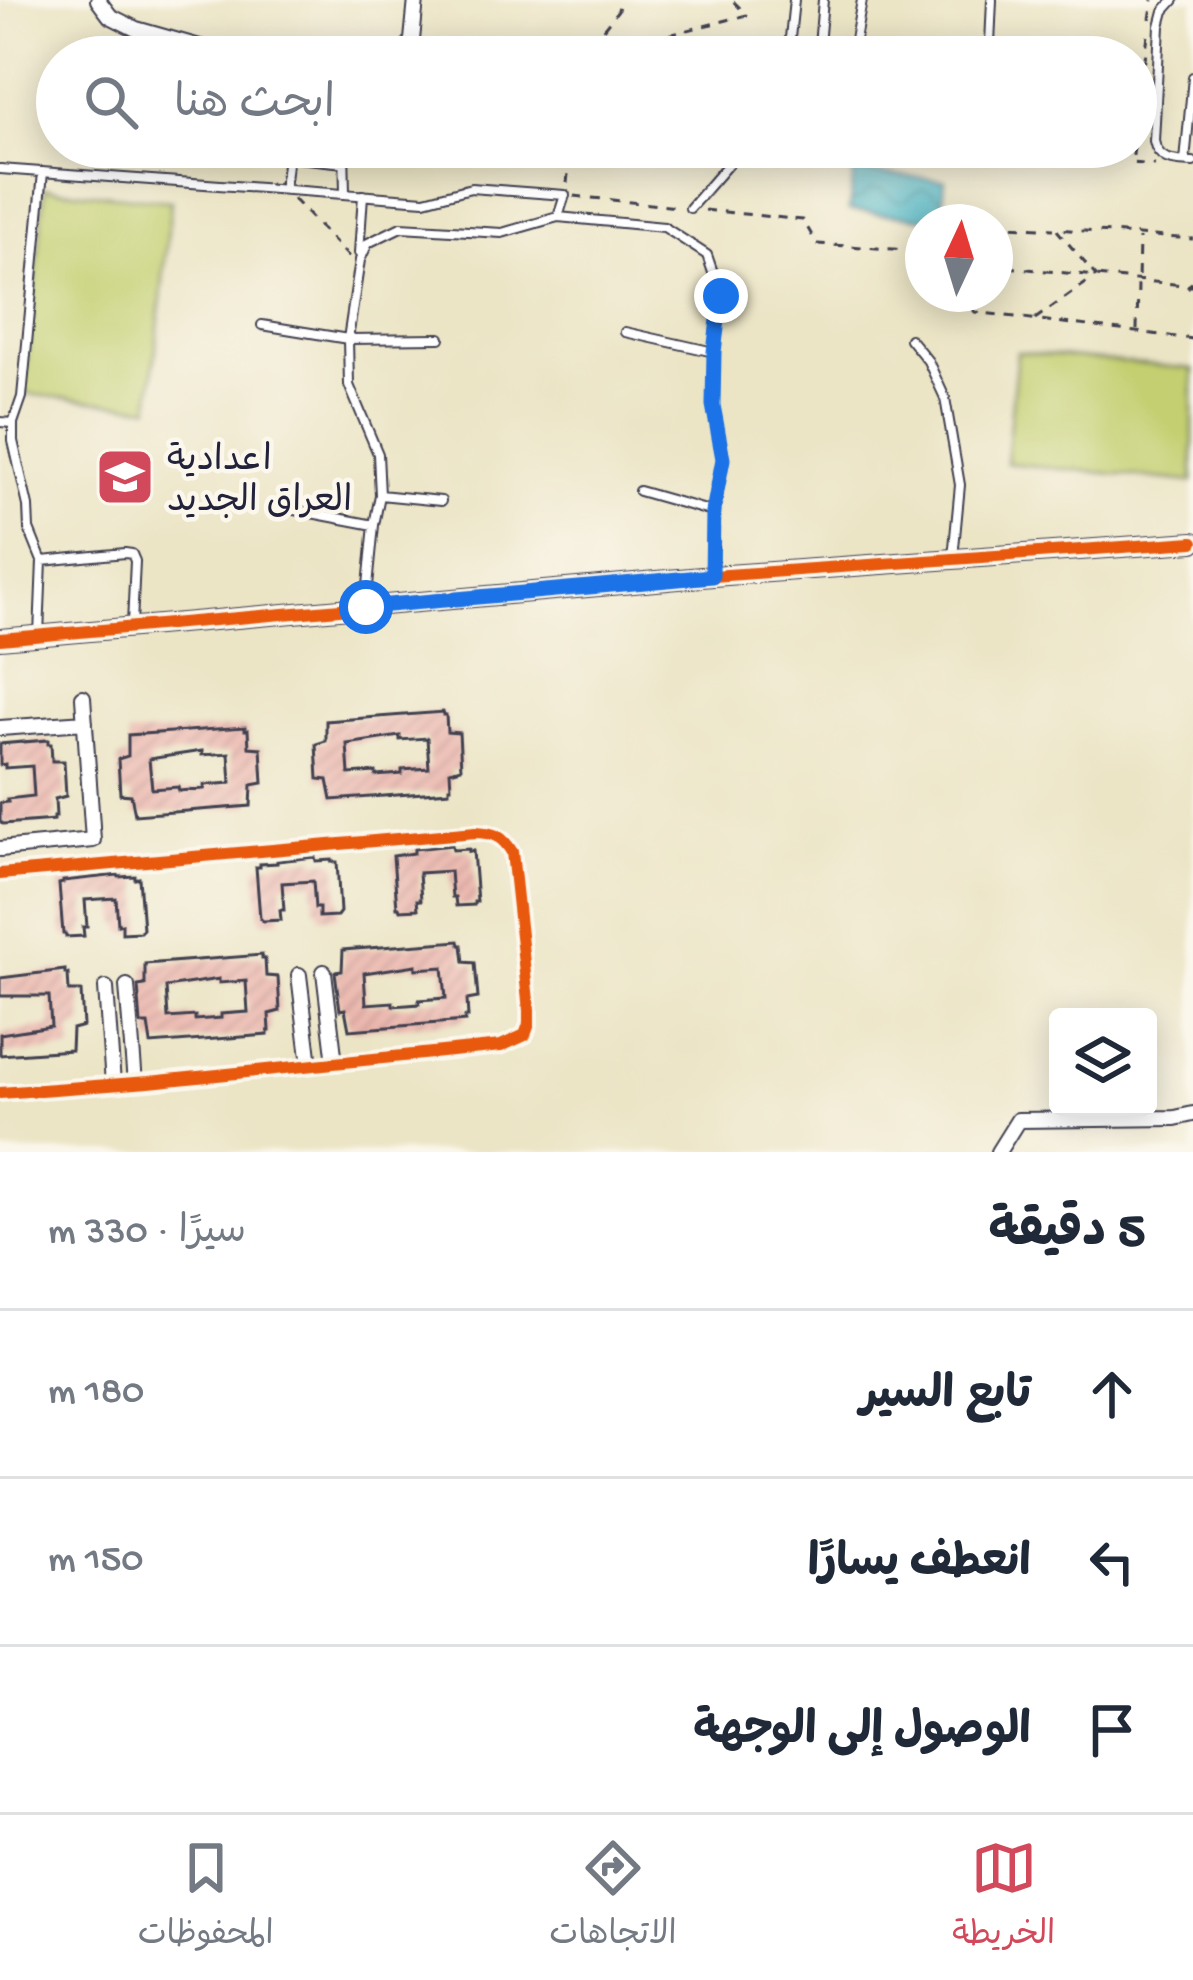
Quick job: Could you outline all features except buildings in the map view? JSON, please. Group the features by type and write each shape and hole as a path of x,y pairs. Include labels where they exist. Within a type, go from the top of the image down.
{"street":[{"path":"98,0 110,16 161,36"},
{"path":"412,36 416,0"},
{"path":"0,639 712,576 1193,542"},
{"path":"0,849 93,840 83,697"},
{"path":"0,728 85,722"},
{"path":"0,874 495,833 512,852 529,1010 525,1035 501,1046 0,1093"},
{"path":"324,972 335,1063"},
{"path":"299,975 310,1065"},
{"path":"127,986 135,1083"},
{"path":"106,988 113,1084"},
{"path":"998,1152 1018,1120 1193,1114"}],"lane":[{"path":"790,36 794,0"},
{"path":"820,36 823,0"},
{"path":"856,36 862,0"},
{"path":"988,36 992,0"},
{"path":"1157,84 1160,26 1174,0"},
{"path":"1157,150 1166,160 1189,162 1193,77"},
{"path":"284,189 286,168"},
{"path":"344,168 345,194"},
{"path":"690,208 724,168"},
{"path":"0,169 425,200 471,188 565,195 558,217"},
{"path":"39,636 42,561 29,529 13,423 22,398 43,172"},
{"path":"363,195 348,339 349,385 378,454 380,495 366,607"},
{"path":"358,267 368,243 401,227 502,233 558,217 664,227 707,254 721,296 713,405 723,459 713,512 712,576"},
{"path":"262,325 348,339 440,338"},
{"path":"625,332 714,352"},
{"path":"910,339 928,361 945,398 960,485 953,559"},
{"path":"0,422 13,423"},
{"path":"639,491 713,512"},
{"path":"380,495 441,501"},
{"path":"285,508 374,525"},
{"path":"42,561 132,554 132,628"}],"path":[{"path":"598,36 620,0"},
{"path":"664,36 747,15 732,0"},
{"path":"1148,36 1153,0"},
{"path":"568,168 565,195 803,220 817,244 905,250"},
{"path":"284,189 358,267"},
{"path":"1013,226 1193,239"},
{"path":"1056,229 1096,276"},
{"path":"1137,332 1139,236"},
{"path":"1013,268 1192,286"},
{"path":"1035,319 1096,276"},
{"path":"982,312 1193,339"}],"green space":[{"path":"45,188 171,201 150,407 24,394"},
{"path":"1017,352 1193,369 1193,482 1006,463"}],"water":[{"path":"854,171 945,180 943,204 905,204 905,216 849,210"}],"cycle path":[{"path":"0,639 713,576 1193,542"},
{"path":"0,874 488,833 512,852 529,1010 525,1035 501,1046 0,1093"}],"place":[{"name":"اعدادية العراق الجديد","path":"125,477"}],"route":[{"path":"366,607 712,576 713,512 723,459 713,405 721,296"}]}
